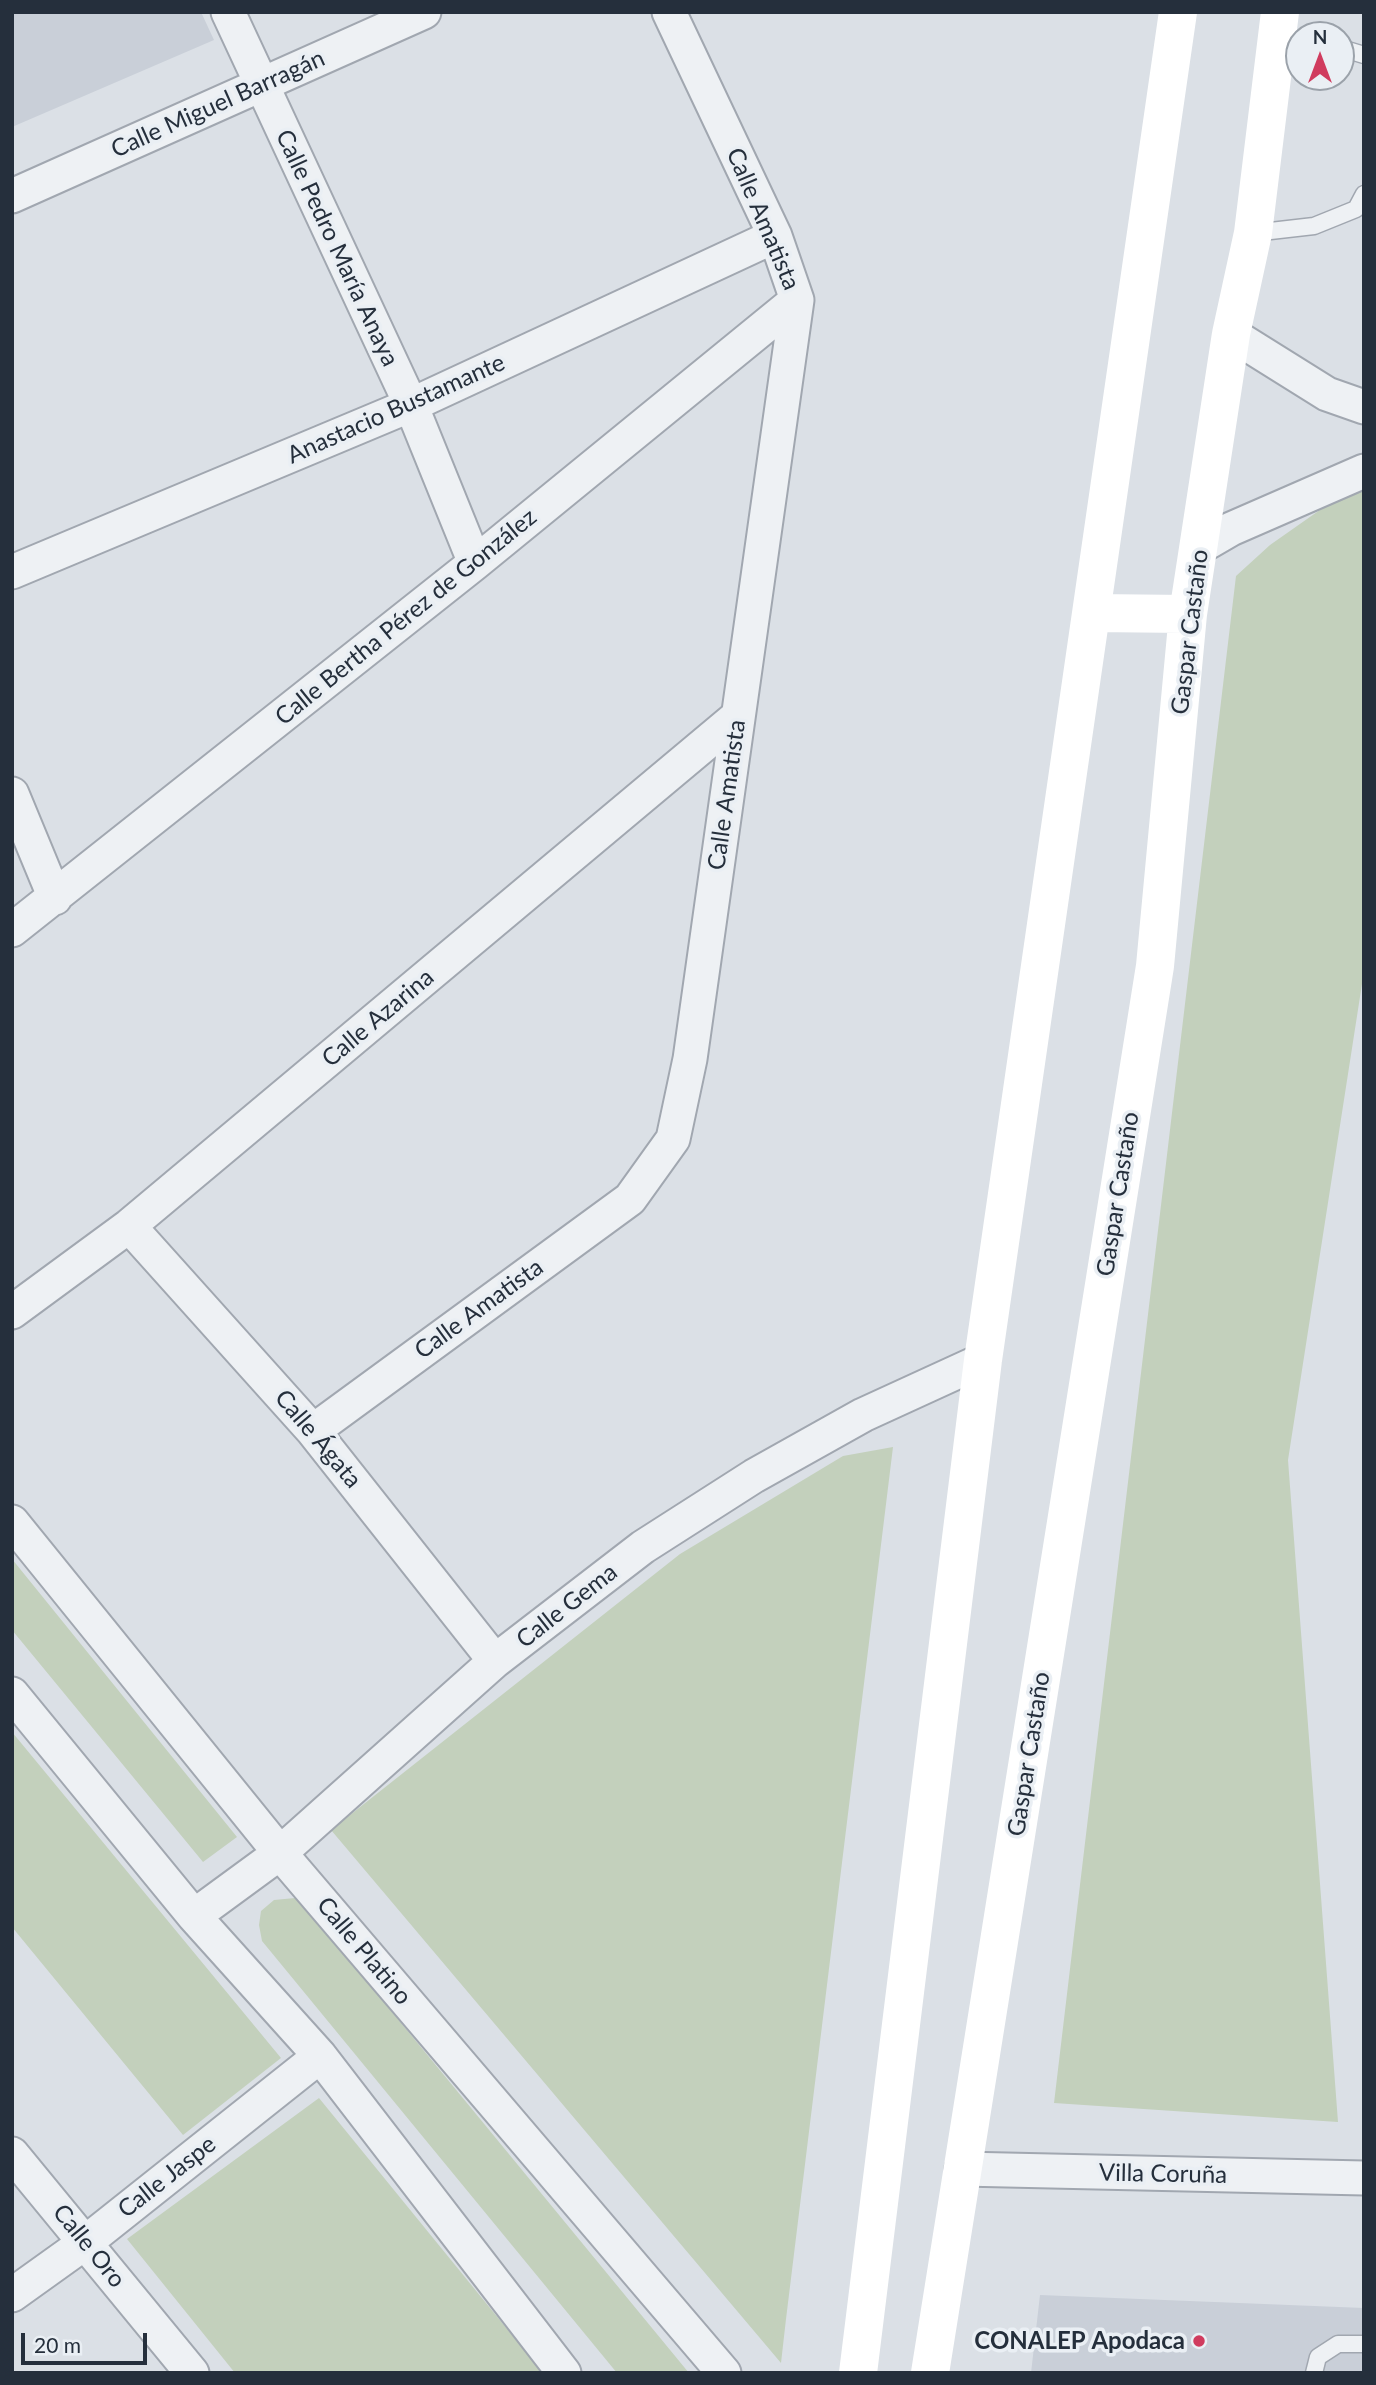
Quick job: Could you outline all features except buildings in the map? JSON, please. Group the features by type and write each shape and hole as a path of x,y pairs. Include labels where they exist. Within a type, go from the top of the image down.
{"main road":[{"path":"858,2373 983,1360 1178,12"},
{"name":"Gaspar Castaño","path":"930,2373 1155,966 1188,614 1231,334 1253,233 1285,34"},
{"path":"1093,613 1188,614"}],"street":[{"name":"Calle Pedro María Anaya","path":"228,12 411,405 475,563"},
{"name":"Calle Miguel Barragán","path":"12,196 424,12"},
{"name":"Calle Amatista","path":"313,1431 630,1199 673,1139 690,1059 797,300 775,236 669,12"},
{"name":"Anastacio Bustamante","path":"12,572 411,405 775,236"},
{"name":"Calle Bertha Pérez de González","path":"12,930 475,563 797,300"},
{"path":"1231,334 1327,394 1364,407"},
{"path":"1200,547 1231,529 1364,471"},
{"name":"Calle Azarina","path":"12,1312 129,1226 737,717"},
{"path":"12,794 55,898"},
{"name":"Calle Ágata","path":"129,1226 313,1431 495,1661"},
{"name":"Calle Gema","path":"194,1916 280,1853 495,1661 643,1547 754,1476 863,1415 983,1360"},
{"name":"Calle Platino","path":"12,1522 280,1853 724,2373"},
{"path":"12,1694 194,1916 320,2056 564,2373"},
{"name":"Calle Jaspe","path":"12,2295 86,2242 320,2056"},
{"name":"Calle Oro","path":"12,2154 192,2373"},
{"name":"Villa Coruña","path":"962,2169 1364,2178"}],"lane":[{"path":"1253,233 1314,226 1356,209 1364,194"},
{"path":"1314,2373 1318,2357 1338,2344 1364,2344"}],"shaded area":[{"path":"12,12 201,12 214,40 12,127"},
{"name":"CONALEP Apodaca","path":"1040,2295 1364,2308 1364,2373 1031,2373"}],"green space":[{"path":"1364,479 1364,971 1288,1460 1338,2122 1054,2103 1236,576 1270,545"},
{"path":"893,1447 781,2363 331,1830 680,1554 843,1456"},
{"path":"12,1559 237,1837 203,1862 12,1630"},
{"path":"12,1732 281,2058 183,2135 12,1927"},
{"path":"295,1898 309,1911 689,2373 617,2373 262,1941 259,1925 261,1911 274,1900"},
{"path":"319,2098 543,2373 235,2373 127,2239"}],"place":[{"name":"CONALEP Apodaca","path":"1199,2341"}]}
